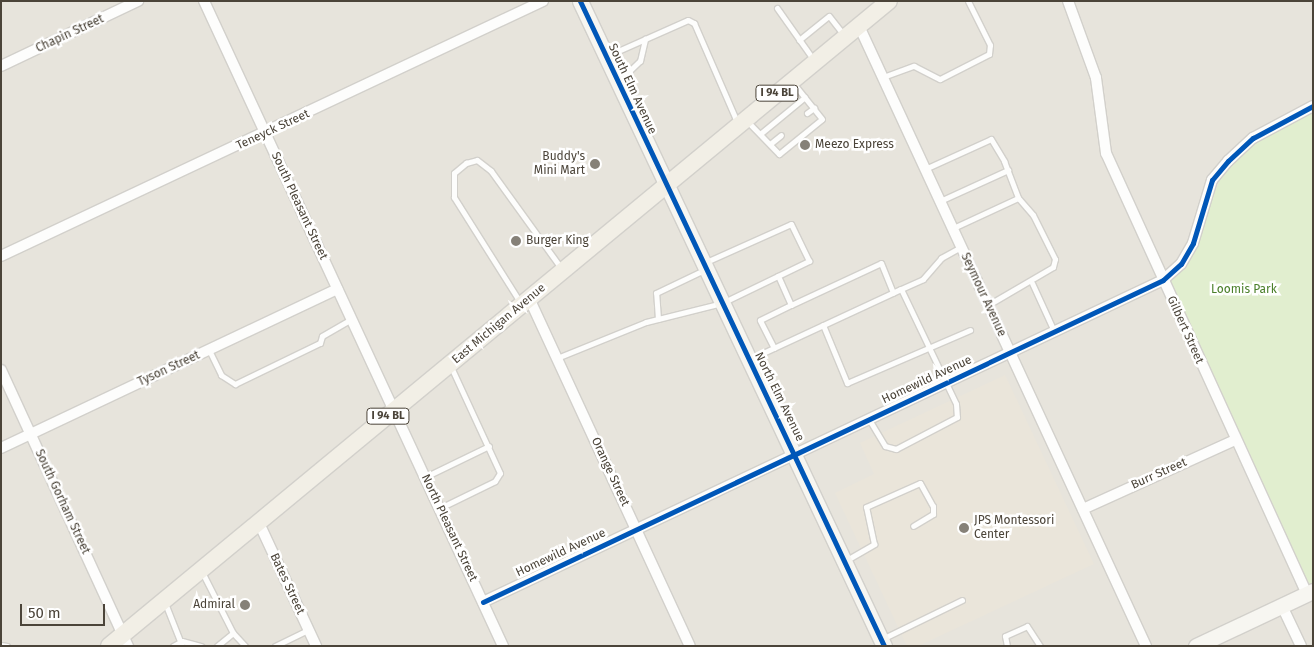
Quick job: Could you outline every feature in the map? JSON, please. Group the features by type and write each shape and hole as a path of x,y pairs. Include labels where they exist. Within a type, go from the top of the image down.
{"main road":[{"name":"East Michigan Avenue","path":"109,646 126,640 164,601 201,570 889,1"}],"street":[{"name":"Chapin Street","path":"1,66 138,1"},
{"name":"South Pleasant Street","path":"204,1 395,410"},
{"name":"Teneyck Street","path":"1,256 543,1"},
{"name":"South Elm Avenue","path":"580,1 666,185"},
{"name":"Gilbert Street","path":"1068,1 1096,78 1106,153 1235,440 1310,593"},
{"name":"Seymour Avenue","path":"859,26 1146,646"},
{"name":"Homewild Avenue","path":"483,602 1163,280 1182,264 1193,243 1212,180 1228,161 1253,138 1313,106"},
{"name":"North Elm Avenue","path":"666,185 883,642"},
{"name":"Tyson Street","path":"1,448 338,289"},
{"name":"Orange Street","path":"526,302 557,358 690,646"},
{"name":"South Gorham Street","path":"1,370 126,640"},
{"name":"North Pleasant Street","path":"395,410 503,646"},
{"name":"Burr Street","path":"1083,509 1235,440"},
{"name":"Bates Street","path":"259,523 316,646"},
{"path":"1196,646 1310,593"},
{"path":"1282,606 1301,646"}],"lane":[{"path":"882,77 914,66 940,79 989,54 990,45 968,1"},
{"path":"777,8 815,62"},
{"path":"800,40 829,16 846,37"},
{"path":"606,56 688,20 694,23 742,122 760,134 779,154 822,119 792,81"},
{"path":"618,82 640,61 646,39"},
{"path":"760,134 805,97"},
{"path":"807,113 814,108"},
{"path":"770,144 781,135"},
{"path":"925,169 991,139 1008,170 1018,198 1033,215 1055,259 1051,272 988,305"},
{"path":"526,302 454,197 454,173 466,163 477,160 491,171 563,271"},
{"path":"940,201 1008,170"},
{"path":"952,229 1018,198"},
{"path":"557,358 658,319 722,303 809,261 791,224 705,266 656,293 653,305 658,319"},
{"path":"749,359 923,279 941,258 961,247"},
{"path":"774,348 760,320 791,305 881,263 893,292"},
{"path":"778,276 791,305"},
{"path":"1032,283 1054,331"},
{"path":"869,419 885,446 903,448 957,417 946,383 901,289"},
{"path":"209,350 221,375 235,384 320,343 322,336 351,319"},
{"path":"823,325 847,383 970,330"},
{"path":"440,508 499,478 501,469 450,364"},
{"path":"425,477 490,446"},
{"path":"845,561 874,544 866,507 920,484 932,514 913,526"},
{"path":"201,570 233,633 245,646"},
{"path":"883,642 962,600"},
{"path":"164,601 182,643"},
{"path":"1007,646 1005,636 1027,626 1040,646"},
{"path":"275,646 308,630"},
{"path":"217,646 233,633"},
{"path":"172,646 182,643 201,646"},
{"path":"1,645 7,646"}],"shaded area":[{"path":"1,1 1313,1 1313,646 1,646"},
{"name":"JPS Montessori Center","path":"1005,375 1094,564 918,646 907,646 835,493 874,474 860,443"}],"green space":[{"name":"Loomis Park","path":"1313,107 1313,591 1307,594 1163,280 1193,243 1228,161"}],"cycle path":[{"path":"580,1 884,646"},
{"path":"483,602 1163,280 1181,264 1193,243 1212,180 1228,161 1253,138 1313,106"}],"place":[{"name":"Meezo Express","path":"805,145"},
{"name":"Buddy's Mini Mart","path":"595,164"},
{"name":"Burger King","path":"516,241"},
{"name":"JPS Montessori Center","path":"964,528"},
{"name":"Admiral","path":"245,605"}]}
